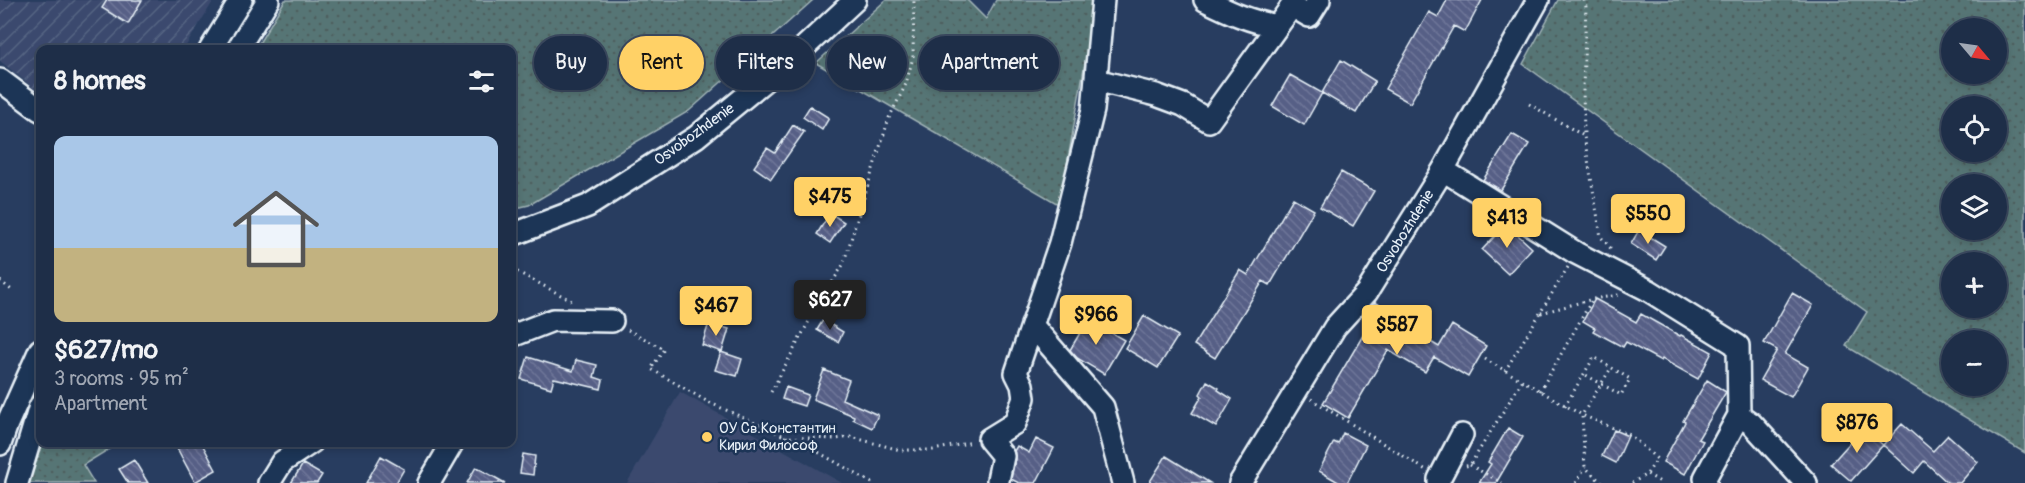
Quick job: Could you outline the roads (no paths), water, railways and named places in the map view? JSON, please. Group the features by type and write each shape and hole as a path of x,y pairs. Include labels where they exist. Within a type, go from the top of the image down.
{"street":[{"path":"213,45 241,0"},
{"path":"240,45 267,0"},
{"name":"Osvobozhdenie","path":"516,233 588,206 696,136 797,54 855,0"},
{"path":"998,480 1003,456 989,439 1015,423 1024,399 1022,385 1016,373 1060,243 1093,110 1103,0"},
{"path":"1205,0 1239,16 1277,26"},
{"path":"1096,80 1156,95 1183,105 1209,121 1277,26 1287,3 1309,16 1319,0"},
{"name":"Osvobozhdenie","path":"1240,483 1335,327 1367,292 1443,170 1535,1"},
{"path":"0,80 36,107"},
{"path":"1443,170 1576,253 1648,290 1738,346 1739,415 1705,478 1706,483"},
{"path":"516,335 554,320 612,321"},
{"path":"1032,325 1103,407 1123,483"},
{"path":"0,444 36,359"},
{"path":"1739,415 1752,424 1806,483"},
{"path":"17,483 36,419"},
{"path":"1439,481 1461,435"},
{"path":"269,483 282,462 304,447"},
{"path":"429,483 450,447"}],"place":[{"name":"ОУ Св.Константин Кирил Философ","path":"707,437"}]}
